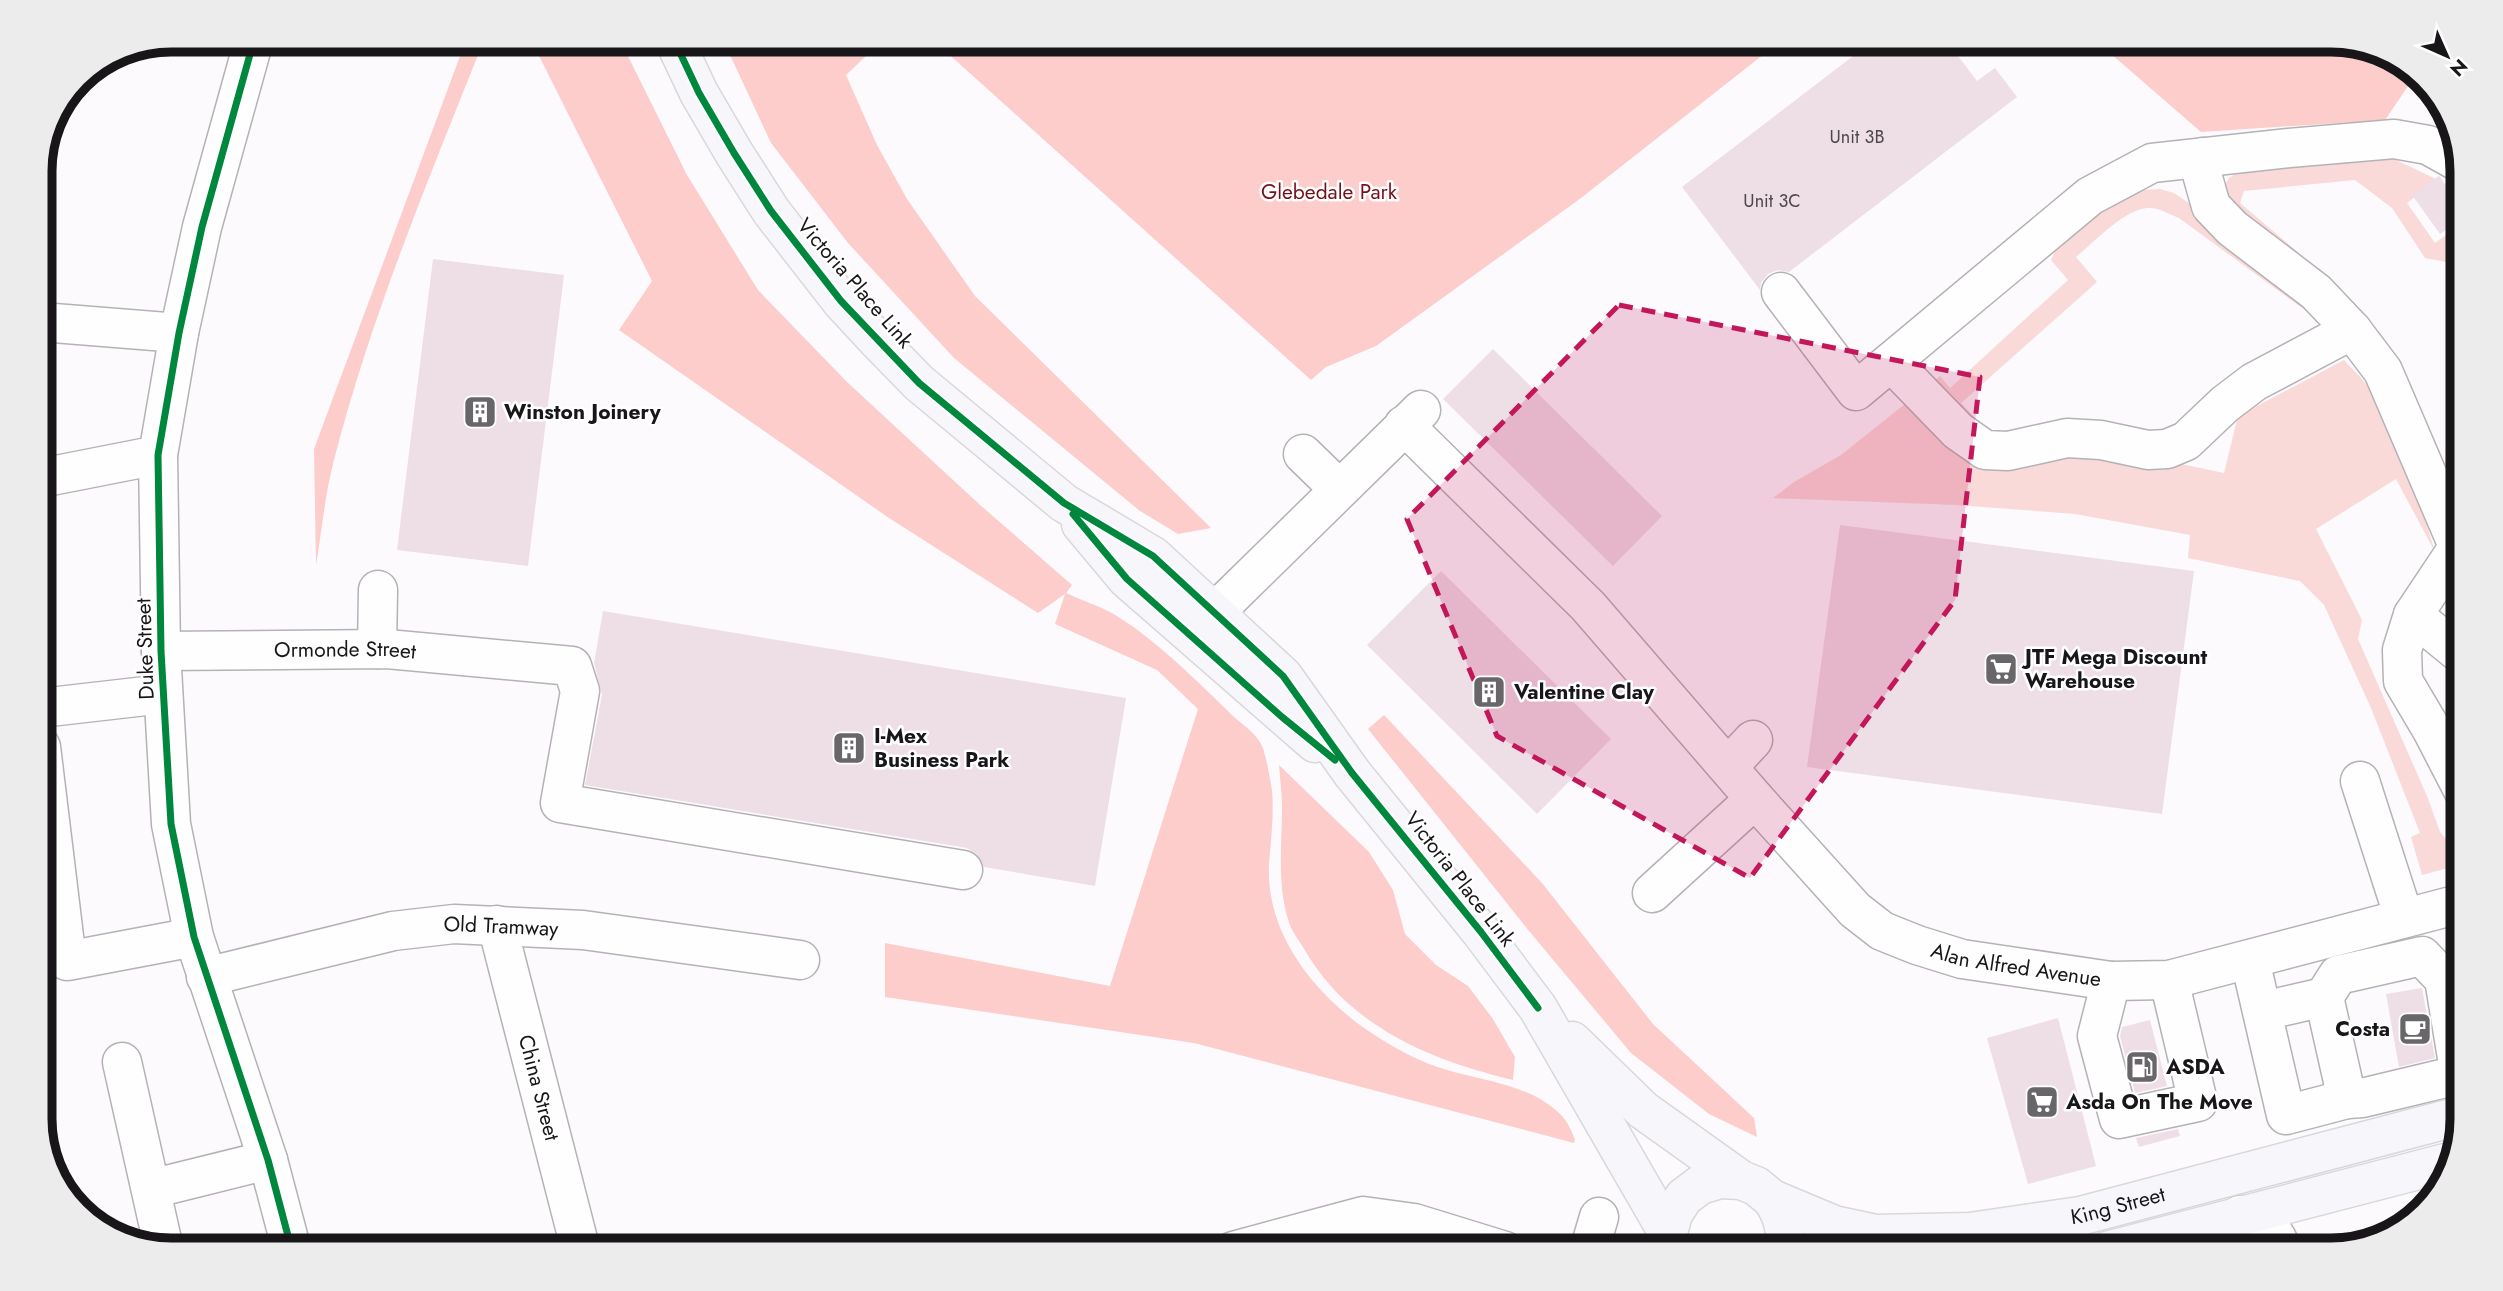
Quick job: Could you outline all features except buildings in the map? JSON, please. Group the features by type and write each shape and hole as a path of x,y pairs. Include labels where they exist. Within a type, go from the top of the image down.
{"main road":[{"name":"Victoria Place Link","path":"680,52 699,93 771,211 841,301 919,383 1064,503 1153,555 1283,676 1352,773 1538,1008 1667,1238"},
{"name":"Victoria Place Link","path":"1064,503 1127,579 1282,718 1352,773"},
{"name":"Victoria Place Link","path":"1538,1008 1643,1110 1756,1189"},
{"name":"King Street","path":"1670,1238 1673,1214 1684,1197 1700,1185 1720,1179 1756,1189 1834,1225 1876,1234 1969,1232 2080,1216 2450,1118"},
{"name":"King Street","path":"2155,1238 2441,1164"},
{"path":"1756,1189 1783,1216 1786,1238"}],"street":[{"name":"Duke Street","path":"251,52 202,227 179,333 158,456 163,694 171,824 194,937 268,1160 289,1238"},
{"path":"1781,292 1856,391 2090,196 2152,163 2394,139 2428,145 2449,157"},
{"path":"2203,157 2202,174 2211,206 2232,228 2316,292 2352,330 2383,371 2450,521"},
{"path":"53,323 179,333"},
{"path":"1891,362 1958,431 1985,450 2008,451 2067,438 2101,440 2148,450 2167,449 2186,441 2225,404 2254,382 2352,330"},
{"name":"Alan Alfred Avenue","path":"1339,489 1413,417 1588,606 1668,698 1741,753 1755,800 1855,910 1882,932 1962,959 2110,981 2169,980 2450,906"},
{"path":"1216,611 1339,489 1303,454"},
{"path":"53,476 158,456"},
{"path":"2450,558 2413,615 2402,650 2403,681 2450,740"},
{"path":"377,649 378,590"},
{"path":"2413,615 2450,645"},
{"name":"Ormonde Street","path":"162,650 377,649 572,666 580,691 560,803 962,870"},
{"path":"53,707 163,694"},
{"path":"2360,781 2404,918"},
{"path":"1652,893 1755,800"},
{"path":"53,846 67,961 194,937"},
{"name":"Old Tramway","path":"206,977 393,931 454,924 583,930 800,960"},
{"name":"China Street","path":"497,925 578,1238"},
{"path":"2263,1011 2324,997 2338,975 2422,956 2444,979 2450,1015"},
{"path":"2250,960 2287,1115 2450,1077"},
{"path":"2110,981 2097,1036 2119,1119 2198,1102 2169,980"},
{"path":"2324,997 2347,1099"},
{"path":"122,1062 161,1237"},
{"path":"151,1189 268,1160"},
{"path":"2240,1215 2269,1226 2278,1238"},
{"path":"1281,1238 1363,1216 1414,1223 1463,1238"}],"highlighted area":[{"path":"1619,305 1980,377 1955,600 1750,878 1497,736 1407,519"}],"shaded area":[{"path":"2377,151 2438,180 2407,203 2435,243 2450,232 2450,263 2425,258 2392,208 2355,180 2244,191 2240,203 2300,254 2338,291 2273,248 2221,191 2229,178 2244,168"},
{"path":"2160,189 2174,193 2193,206 2330,320 2309,313 2179,218 2148,208 2120,220 2076,257 2097,282 1961,403 1994,438 1926,388 1940,376 1950,388 2068,280 2051,260 2060,240 2102,205 2142,190"},
{"path":"2344,360 2370,389 2391,428 2408,468 2435,552 2396,479 2316,529 2362,620 2358,639 2427,796 2440,832 2450,843 2450,867 2422,875 2411,837 2420,833 2371,708 2324,605 2300,581 2188,558 2190,535 2075,514 1957,505 1773,498 1794,482 1841,455 1910,400 2030,457 2143,456 2224,473 2238,416"},
{"path":"2450,372 2450,491 2444,480"}],"green space":[{"path":"462,52 479,52 402,248 365,353 331,473 316,565 314,449"},
{"path":"537,52 626,52 687,175 758,290 847,382 979,504 1072,585 1066,593 1110,612 1141,633 1173,659 1255,736 1265,753 1272,790 1269,881 1275,912 1294,954 1324,993 1362,1027 1406,1054 1439,1068 1515,1088 1549,1105 1567,1122 1574,1143 1194,1043 885,997 885,943 1110,986 1198,709 1157,670 1055,624 1065,594 1038,613 889,518 619,330 652,281"},
{"path":"729,52 870,52 846,75 877,145 907,199 975,296 1211,528 1178,534 1140,511 954,358 848,243 771,143"},
{"name":"Glebedale Park","path":"946,52 1767,52 1581,198 1376,346 1326,367 1311,380"},
{"path":"2109,52 2332,52 2363,57 2398,72 2411,83 2385,120 2201,132"},
{"path":"1384,715 1542,883 1653,1024 1754,1118 1757,1137 1709,1114 1631,1053 1529,931 1368,729"},
{"path":"1279,765 1369,852 1393,890 1405,934 1436,965 1468,986 1493,1019 1515,1057 1513,1080 1451,1062 1393,1036 1367,1019 1321,975 1292,930 1285,905 1281,878 1282,802"}],"cycle path":[{"path":"251,52 202,227 179,333 158,455 161,651 171,824 194,937 268,1160 289,1238"},
{"path":"680,52 699,93 771,211 841,301 919,383 1064,503 1153,556 1283,676 1352,773 1481,932 1538,1008"},
{"path":"1073,514 1127,579 1282,717 1335,760"}],"place":[{"name":"Winston Joinery","path":"480,412"},
{"name":"JTF Mega Discount Warehouse","path":"2001,669"},
{"name":"Valentine Clay","path":"1489,692"},
{"name":"I-Mex Business Park","path":"849,748"},
{"name":"Costa","path":"2415,1029"},
{"name":"ASDA","path":"2142,1067"},
{"name":"Asda On The Move","path":"2042,1102"}]}
